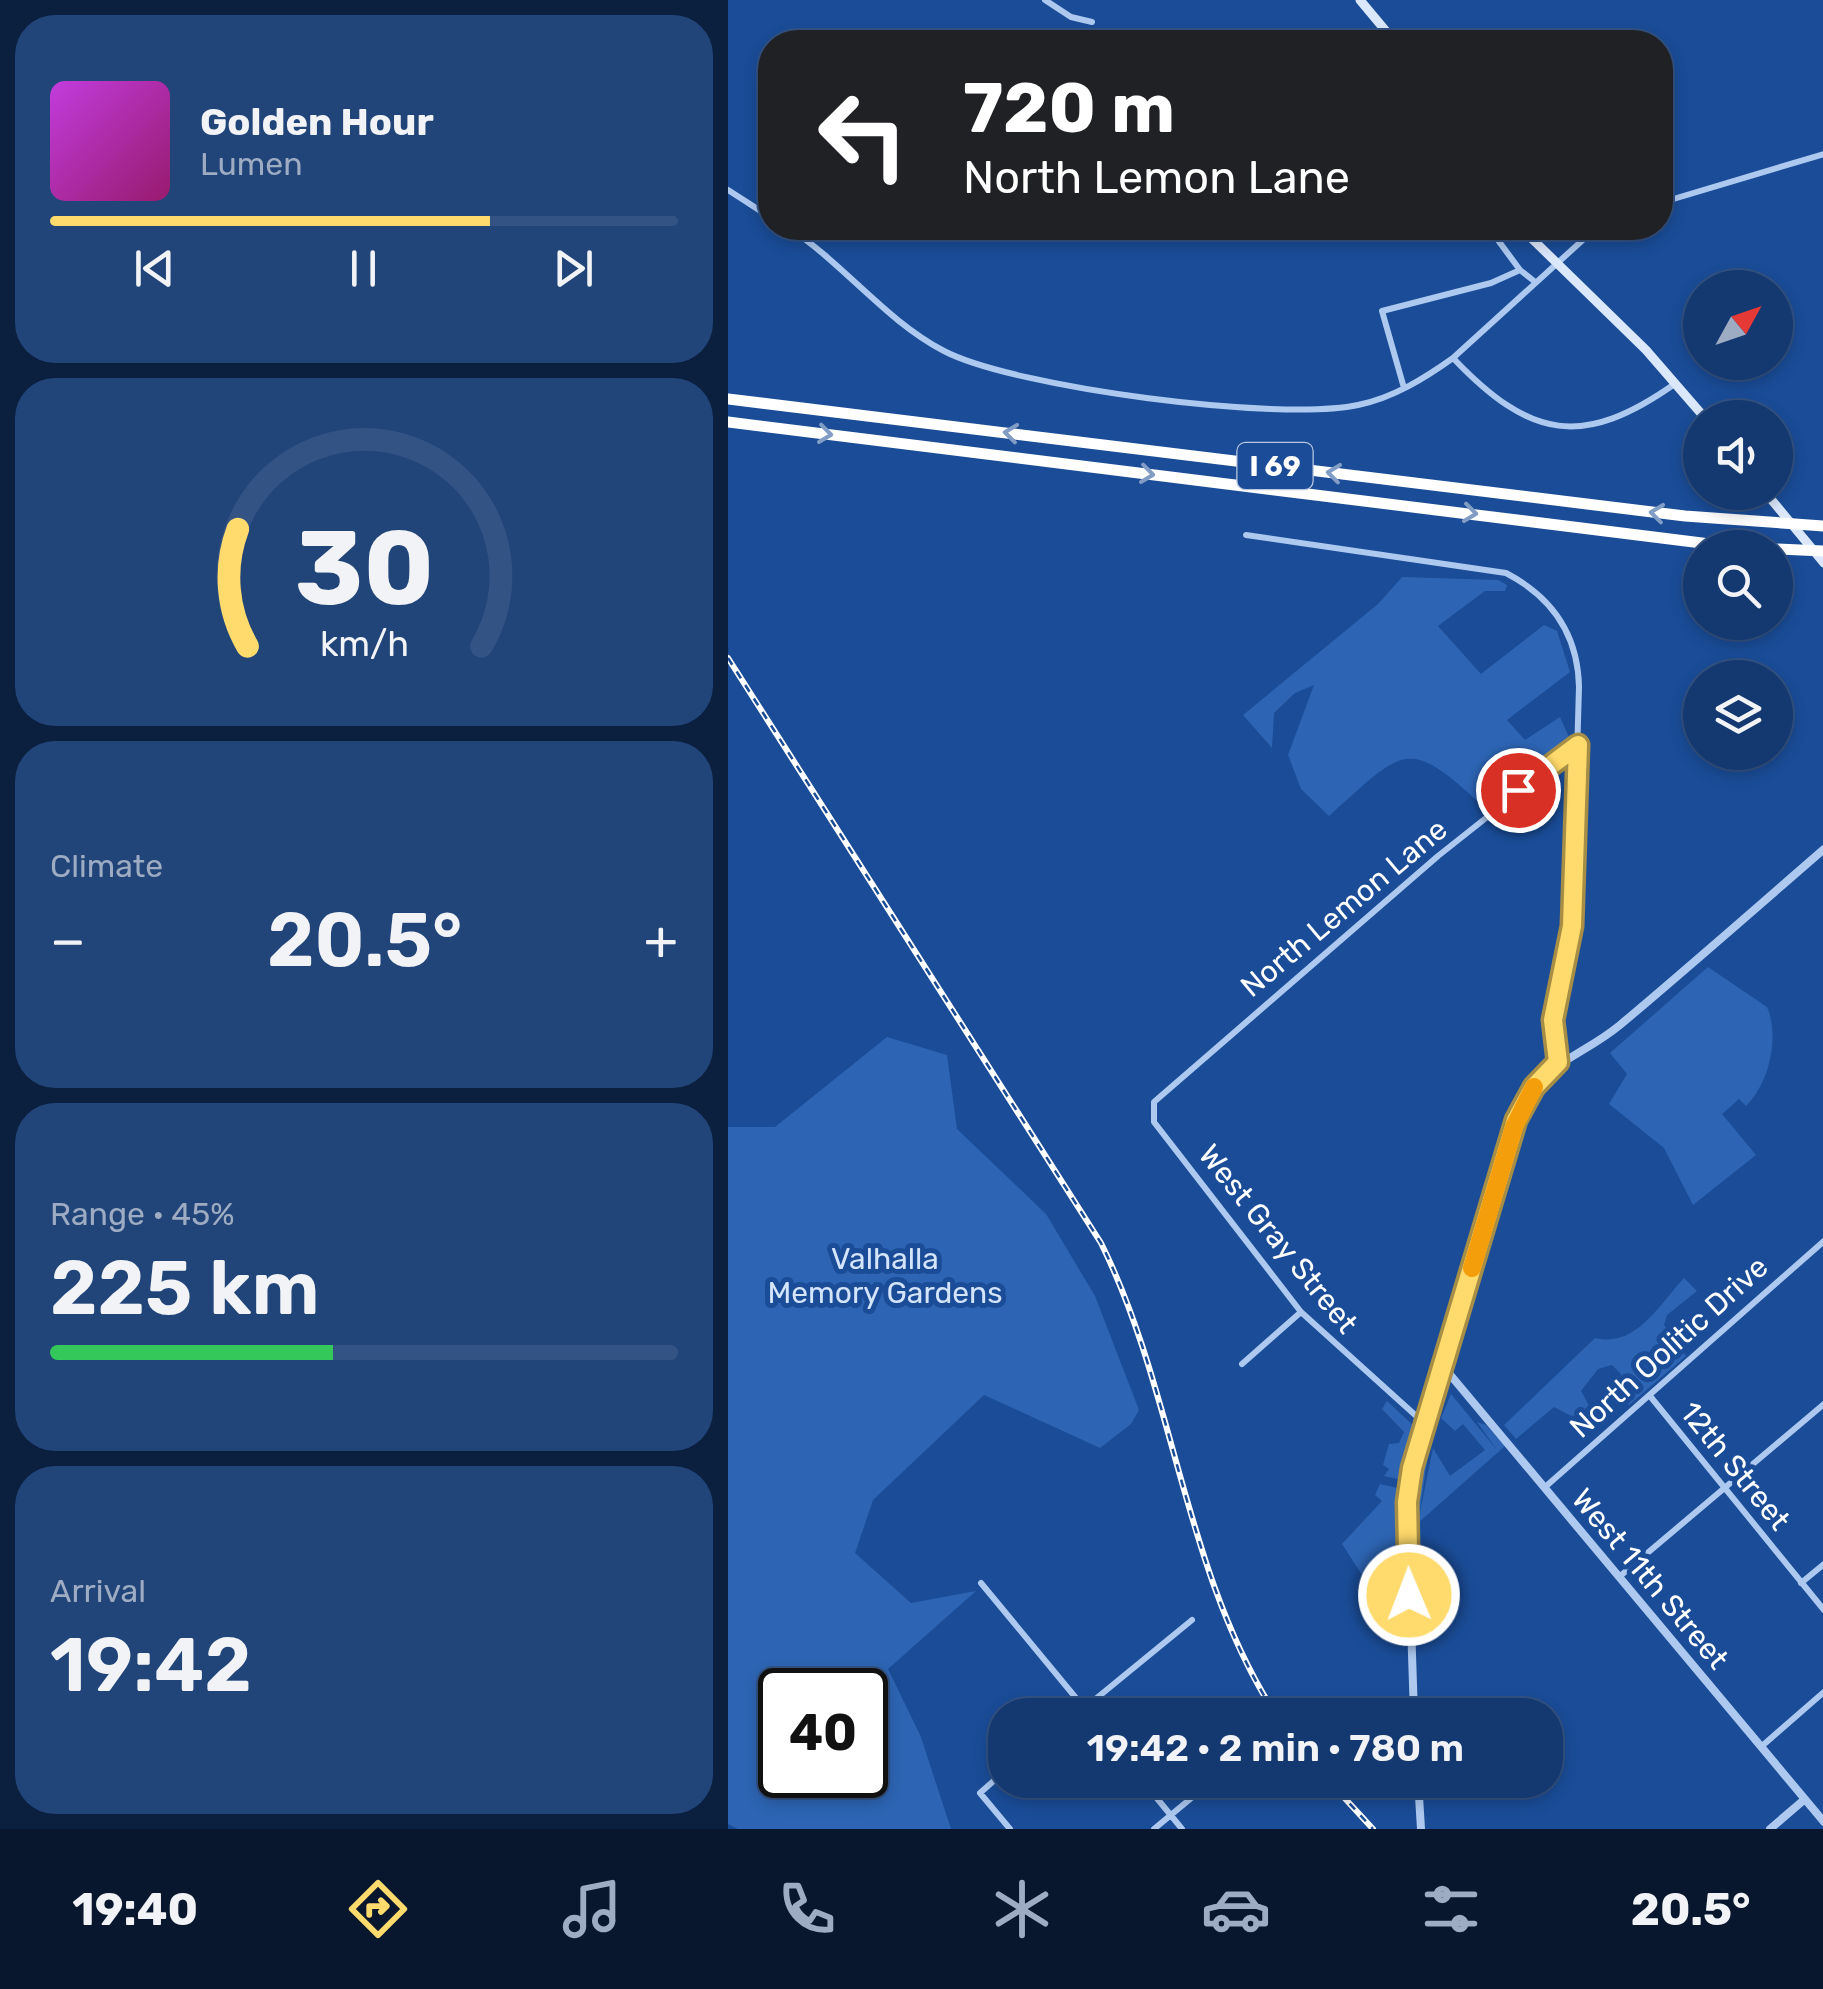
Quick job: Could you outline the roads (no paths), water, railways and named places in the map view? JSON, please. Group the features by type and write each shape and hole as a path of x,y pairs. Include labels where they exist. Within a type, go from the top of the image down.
{"highway":[{"name":"I 69","path":"728,399 1685,516 1824,526"},
{"name":"I 69","path":"728,422 1683,541"},
{"path":"1793,550 1824,552"}],"main road":[{"path":"1360,0 1384,30"},
{"path":"1532,240 1690,400"},
{"path":"1781,510 1824,562"}],"street":[{"path":"1045,0 1072,18 1092,22"},
{"path":"1673,199 1824,154"},
{"path":"728,190 758,209"},
{"path":"806,240 834,260 902,323 943,350 1041,381 1295,412 1362,405 1404,388 1453,358 1582,240"},
{"path":"1498,240 1534,282"},
{"path":"1404,388 1382,311 1491,283 1520,270"},
{"path":"1453,358 1509,409 1556,424 1610,422 1676,384"},
{"path":"1246,535 1493,570 1526,585 1560,617 1576,650 1578,745 1572,926 1553,1020 1558,1062"},
{"name":"North Lemon Lane","path":"1151,1116 1154,1102 1244,1022 1578,745"},
{"path":"1413,1698 1407,1502 1424,1423 1516,1120 1534,1087 1558,1062 1613,1030 1824,850"},
{"name":"West Gray Street","path":"1151,1116 1301,1312 1424,1423"},
{"name":"North Oolitic Drive","path":"1544,1488 1822,1246"},
{"path":"1242,1364 1301,1312"},
{"name":"West 11th Street","path":"1442,1365 1824,1822"},
{"name":"12th Street","path":"1650,1396 1824,1610"},
{"path":"1619,1577 1824,1404"},
{"path":"1801,1583 1824,1564"},
{"path":"982,1582 1076,1698"},
{"path":"1103,1698 1192,1620"},
{"path":"1762,1746 1824,1692"},
{"path":"988,1786 980,1793 1010,1829"},
{"path":"1157,1798 1182,1829"},
{"path":"1154,1829 1191,1798"},
{"path":"1419,1798 1421,1829"},
{"path":"1770,1829 1805,1799"}],"railway":[{"path":"728,658 1101,1243 1147,1361 1220,1602 1266,1698"},
{"path":"1345,1798 1373,1829"}],"park label":[{"name":"Valhalla Memory Gardens","path":"885,1276"}]}
